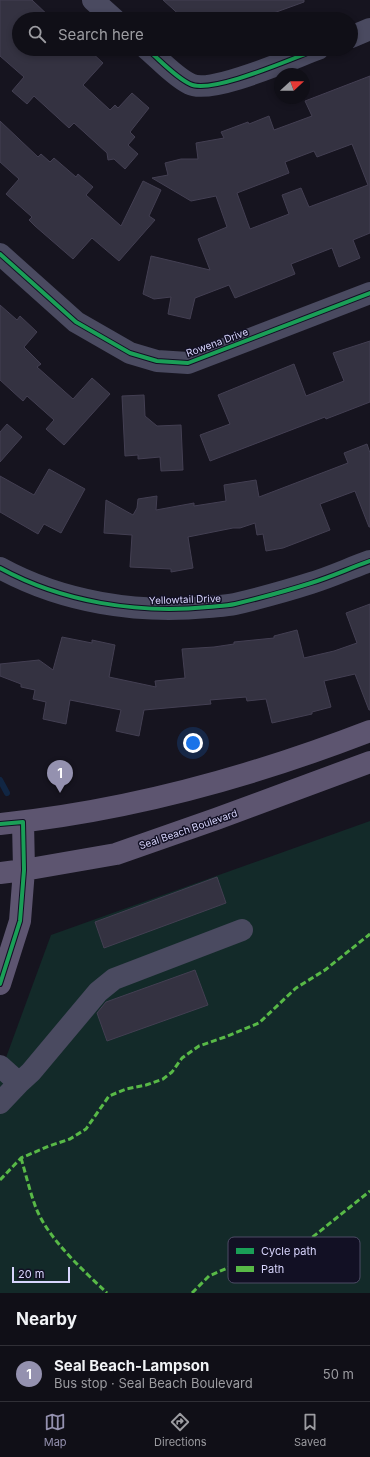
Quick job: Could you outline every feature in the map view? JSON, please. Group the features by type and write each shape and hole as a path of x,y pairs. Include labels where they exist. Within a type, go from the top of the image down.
{"main road":[{"path":"0,824 23,822 115,807 208,785 319,751 370,731"},
{"name":"Seal Beach Boulevard","path":"0,873 116,854 370,762"},
{"path":"0,984 20,921 24,870 23,822"}],"street":[{"path":"93,0 106,12"},
{"path":"358,34 370,30"},
{"path":"155,56 191,85 200,86 210,86 224,83 299,56"},
{"name":"Rowena Drive","path":"0,254 76,322 130,353 157,361 188,363 370,293"},
{"name":"Yellowtail Drive","path":"0,568 20,579 58,592 95,602 161,610 233,604 312,583 370,561"},
{"path":"0,1103 31,1072 98,992 114,979 242,930"},
{"path":"0,1066 19,1083"}],"green space":[{"path":"370,821 370,1293 0,1293 0,1074 51,935"}],"building":[{"path":"0,0 32,0 45,12 12,12 12,56 96,56 103,63 83,85 110,110 115,105 118,108 132,93 149,108 130,132 135,137 128,145 138,154 125,169 114,159 108,160 107,153 74,123 69,128 34,96 27,104 12,91 24,77 0,56"},
{"path":"163,0 304,0 304,2 276,12 176,12"},
{"path":"370,76 370,233 353,240 360,258 339,267 332,248 291,264 295,274 235,298 229,285 195,298 190,319 168,314 171,297 154,299 143,294 151,256 210,270 198,239 227,227 216,196 191,201 152,178 168,175 165,163 181,159 198,159 196,143 224,138 221,132 248,122 249,124 269,116 274,130 312,116 306,104 310,104 310,99","holes":["352,144 368,185 309,207 301,188 282,195 289,214 250,229 237,193 289,173 285,162 314,151 317,157"]},
{"path":"0,121 38,157 41,154 50,162 54,158 76,177 78,174 93,187 86,195 121,226 143,181 161,190 149,216 155,220 119,261 92,238 73,259 35,226 29,220 32,217 6,194 19,179 0,162"},
{"path":"0,305 17,320 20,316 37,332 24,347 41,364 37,367 73,399 92,378 110,394 64,445 46,429 54,420 27,396 23,401 0,380"},
{"path":"370,341 370,402 326,419 325,417 210,461 200,435 230,424 218,395 294,364 306,396 344,381 333,353"},
{"path":"144,395 145,416 157,426 181,425 183,470 161,471 160,457 138,459 138,455 125,456 122,396"},
{"path":"7,424 22,437 0,462 0,432"},
{"path":"367,444 370,453 370,527 355,491 320,504 330,530 283,548 266,551 263,534 257,535 255,523 240,528 188,537 193,568 171,572 171,569 130,567 132,535 104,533 106,500 133,515 137,508 138,499 157,496 156,510 194,503 194,506 226,501 224,485 256,480 259,497 348,463 344,453"},
{"path":"49,469 85,489 61,533 44,524 38,534 0,512 0,476 34,495"},
{"path":"370,604 370,710 355,674 324,681 331,707 312,712 312,714 272,723 266,699 247,701 246,697 210,700 211,704 144,710 139,736 116,731 121,710 70,700 66,724 43,719 46,702 33,699 35,690 21,687 21,684 0,676 0,664 39,660 53,670 62,637 92,643 92,640 115,645 109,677 156,687 155,681 185,678 182,649 214,647 234,644 234,642 274,638 274,636 297,630 304,658 334,651 357,643 346,613"},
{"path":"217,877 226,903 104,948 95,922"},
{"path":"195,970 208,1005 107,1041 97,1013 106,1002"}],"waterway":[{"path":"0,780 7,793"}],"marked path":[{"path":"0,1180 21,1158 70,1139 86,1129 109,1096 126,1089 146,1085 163,1079 172,1072 182,1058 199,1046 259,1023 296,988 325,970 370,934"},
{"path":"21,1158 36,1208 49,1232 67,1254 107,1293"},
{"path":"313,1237 370,1191"},
{"path":"192,1293 209,1276 228,1268"}],"cycle path":[{"path":"155,56 184,81 201,86 233,80 300,56"},
{"path":"0,254 76,322 130,353 157,361 188,363 370,293"},
{"path":"0,568 24,580 74,597 127,607 181,609 235,604 283,592 318,581 370,561"},
{"path":"0,824 23,822 24,870 20,921 0,984"}],"place":[{"name":"Seal Beach-Lampson","path":"60,793"}]}
